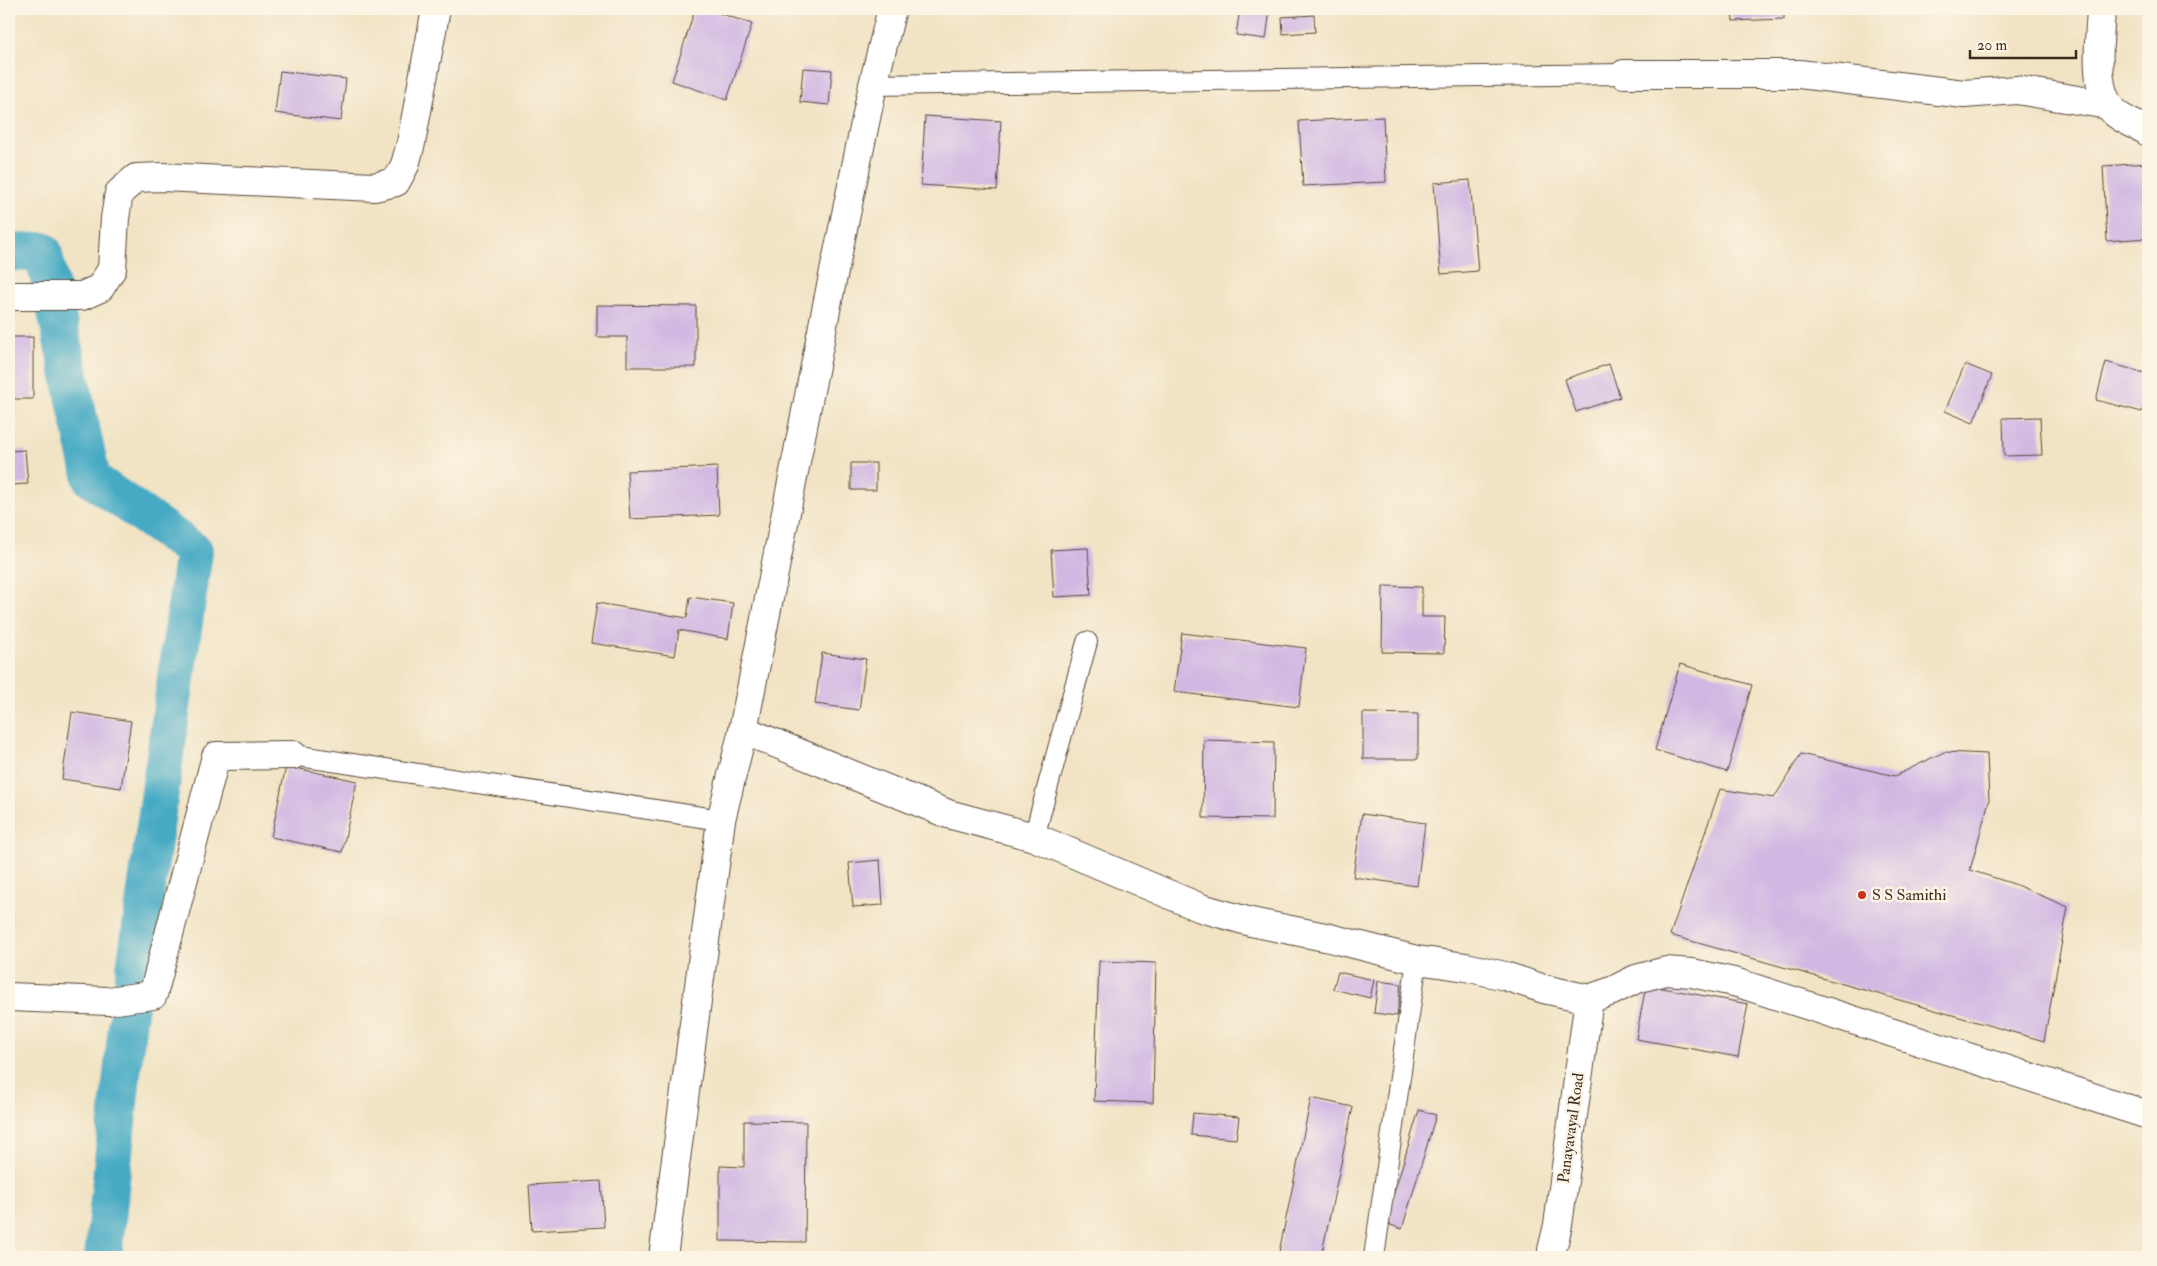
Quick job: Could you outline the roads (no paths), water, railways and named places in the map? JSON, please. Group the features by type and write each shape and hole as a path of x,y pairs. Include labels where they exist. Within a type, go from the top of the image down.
{"street":[{"path":"9,296 82,296 100,288 112,269 115,218 119,193 136,178 162,177 374,187 396,182 405,165 411,144 436,9"},
{"path":"663,1257 721,820 743,730 825,315 873,85 892,9"},
{"path":"2101,9 2098,62 2100,83 2108,105 2116,114 2148,132"},
{"path":"1624,74 1799,74 1964,94 2017,90 2108,105"},
{"path":"743,730 948,814 1034,837 1201,908 1251,922 1330,938 1417,960 1497,974 1544,989 1589,999 1612,991 1636,979 1666,971 1692,973 1738,983 2148,1115"},
{"path":"9,997 108,1001 153,995 216,756 293,755"},
{"name":"Panayavayal Road","path":"1554,1257 1552,1250 1558,1225 1589,999"}],"lane":[{"path":"873,85 1624,74"},
{"path":"1034,837 1088,642"},
{"path":"293,755 721,820"},
{"path":"1374,1257 1417,960"}],"waterway":[{"path":"9,253 43,251 92,479 194,551 127,1026 103,1257"}],"place":[{"name":"S S Samithi","path":"1862,895"}]}
